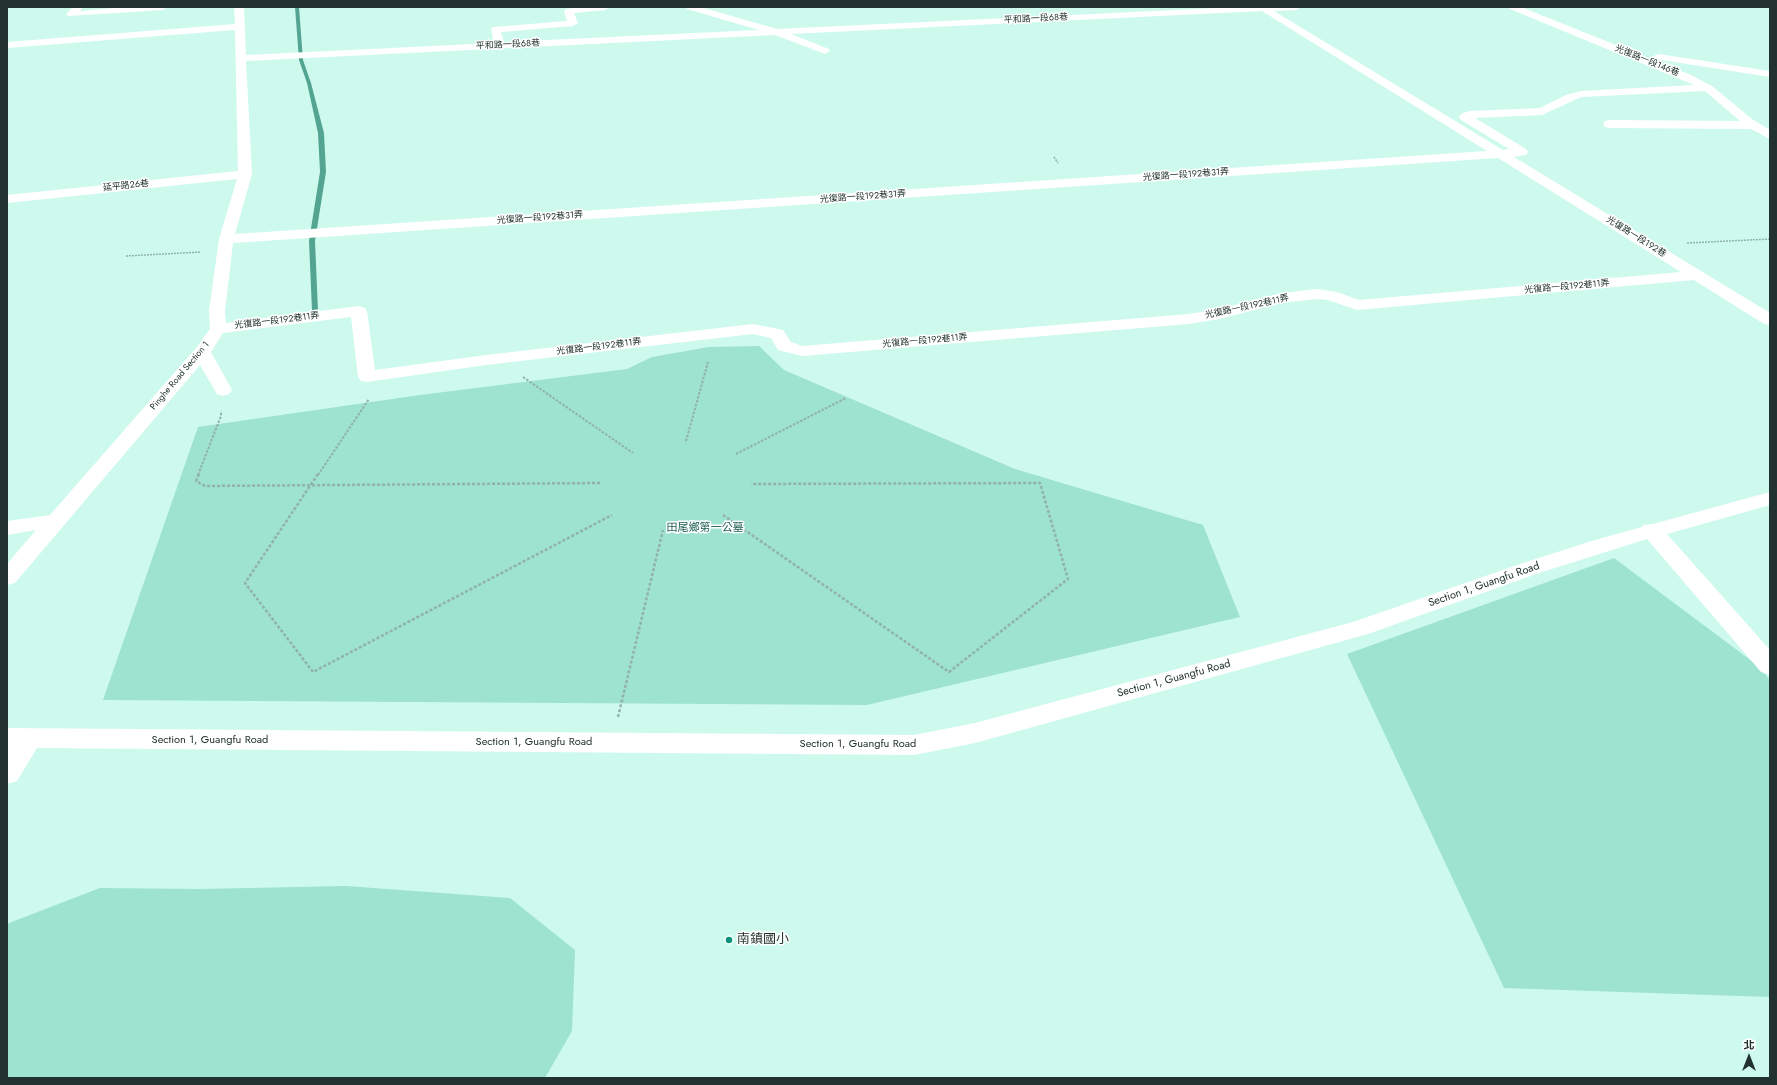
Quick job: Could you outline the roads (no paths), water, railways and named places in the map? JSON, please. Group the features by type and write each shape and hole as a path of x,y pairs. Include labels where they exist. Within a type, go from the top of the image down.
{"street":[{"path":"78,7 71,14 163,7"},
{"path":"218,329 216,311 225,245 244,174 243,97 240,58 239,7"},
{"path":"499,45 496,29 573,23 569,11 605,7"},
{"name":"平和路一段68巷","path":"690,7 776,32"},
{"name":"平和路一段68巷","path":"240,58 1296,7"},
{"name":"光復路一段146巷","path":"1513,7 1687,77 1708,88 1752,124 1770,135"},
{"name":"光復路一段192巷","path":"1263,8 1770,320"},
{"path":"7,45 239,27"},
{"path":"776,32 825,51"},
{"path":"1622,51 1770,74"},
{"name":"光復路一段192巷31弄","path":"225,245 1522,152 1465,117 1469,114 1542,111 1570,97 1581,94 1708,88"},
{"path":"1609,124 1752,124"},
{"name":"延平路26巷","path":"7,199 244,174"},
{"name":"光復路一段192巷11弄","path":"218,329 359,311 367,378 494,359 753,329 777,334 784,346 802,351 1189,319 1219,314 1282,298 1317,294 1331,294 1357,305 1698,275"},
{"name":"Pinghe Road Section 1","path":"7,578 202,352 218,329"},
{"path":"202,352 223,390"},
{"name":"Section 1, Guangfu Road","path":"18,739 922,744 975,733 1360,628 1531,568 1651,530 1770,498"},
{"path":"7,528 58,520"},
{"path":"1651,530 1770,666"},
{"path":"7,773 18,739"}],"waterway":[{"path":"297,7 301,60 309,83 321,133 323,172 312,241 315,311"}],"place":[{"name":"南鎮國小","path":"729,940"}],"park label":[{"name":"田尾鄉第一公墓","path":"705,528"}]}
